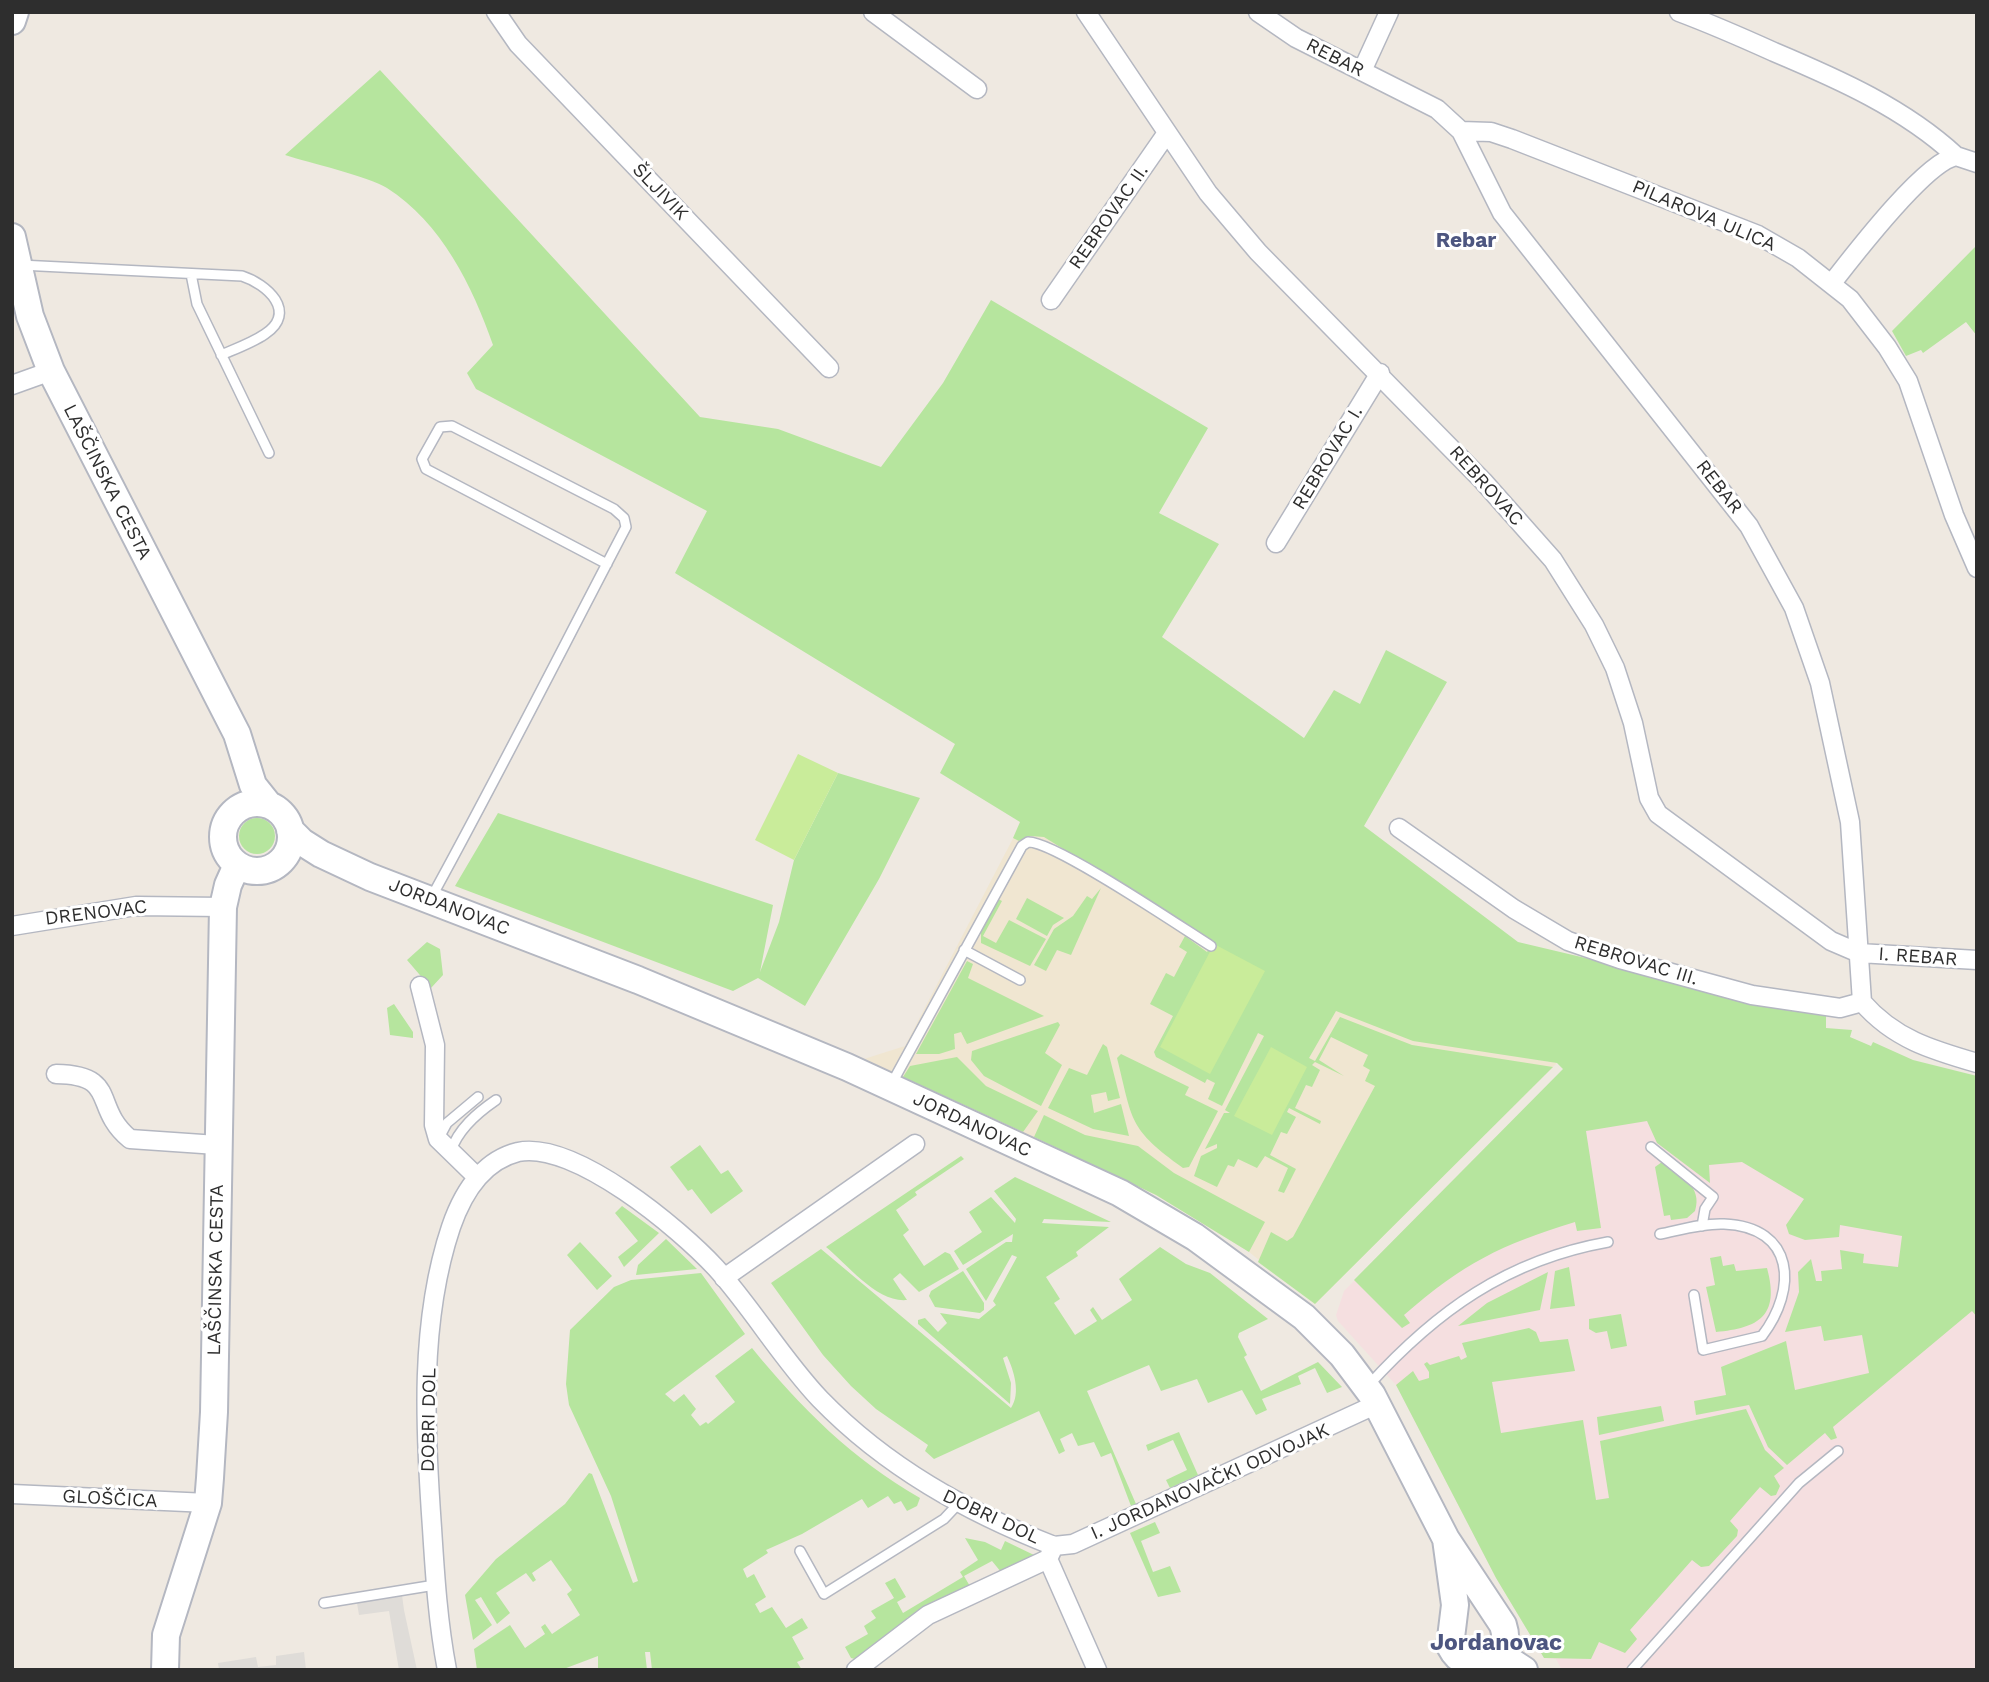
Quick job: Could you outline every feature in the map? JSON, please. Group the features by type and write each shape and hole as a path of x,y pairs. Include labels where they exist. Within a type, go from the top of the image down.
{"main road":[{"path":"12,21 15,12"},
{"name":"LAŠČINSKA CESTA","path":"12,237 30,316 51,372 227,717 244,752 253,785 269,805"},
{"name":"LAŠČINSKA CESTA","path":"227,717 236,778 236,797 230,815"},
{"path":"250,804 269,805 283,815 290,830 289,848 278,864 260,871 237,865 223,846 224,827 230,815 250,804"},
{"name":"JORDANOVAC","path":"290,830 302,842 321,854 370,877 431,898 727,1016 890,1088 1120,1193 1195,1237 1304,1317 1342,1355 1372,1396 1446,1539"},
{"name":"JORDANOVAC","path":"278,864 300,863 370,877"},
{"name":"LAŠČINSKA CESTA","path":"164,1670 166,1634 208,1503 214,1412 223,907 237,865"},
{"path":"1446,1539 1466,1566 1506,1634 1501,1655 1488,1665 1455,1665 1450,1646 1450,1627 1455,1605 1446,1539"},
{"path":"1450,1627 1463,1613 1471,1610 1494,1614"},
{"path":"1501,1655 1524,1670"}],"street":[{"name":"ŠLJIVIK","path":"496,12 519,44 829,368"},
{"path":"873,12 977,89"},
{"name":"REBROVAC","path":"1086,12 1208,193 1258,252 1380,373 1483,481 1553,560 1594,625 1622,690 1633,723 1649,798 1658,814 1830,941 1859,953"},
{"name":"REBAR","path":"1258,12 1296,38 1437,109 1461,131 1502,213 1749,526 1794,608 1819,682 1837,753 1850,822 1863,1002"},
{"path":"1362,71 1389,12"},
{"path":"1679,12 1840,81 1895,110 1933,135 1956,156 1977,163"},
{"name":"PILAROVA ULICA","path":"1461,131 1492,132 1512,139 1758,235 1850,299 1880,337 1908,381 1954,515 1977,568"},
{"name":"REBROVAC II.","path":"1051,300 1167,133"},
{"path":"1832,284 1861,246 1937,164 1956,156"},
{"path":"12,385 51,372"},
{"name":"REBROVAC I.","path":"1276,543 1380,373"},
{"name":"REBROVAC III.","path":"1399,828 1514,909 1568,941 1752,995 1840,1008 1863,1002"},
{"name":"DRENOVAC","path":"12,926 136,906 223,907"},
{"name":"I. REBAR","path":"1859,953 1977,961"},
{"path":"420,986 435,1045 434,1125 445,1145 477,1177"},
{"path":"1863,1002 1881,1022 1906,1040 1977,1063"},
{"path":"56,1074 84,1075 93,1080 113,1121 130,1139 217,1145"},
{"path":"724,1278 915,1144"},
{"name":"DOBRI DOL","path":"447,1670 435,1585 426,1431 433,1305 441,1257 457,1210 477,1177 499,1159 521,1152 543,1152 586,1168 638,1198 724,1278 820,1398 911,1477 1051,1553"},
{"name":"I. JORDANOVAČKI ODVOJAK","path":"856,1670 928,1615 1372,1396"},
{"name":"GLOŠČICA","path":"12,1494 208,1503"},
{"path":"1051,1553 1097,1670"}],"lane":[{"path":"19,265 242,276 260,282 274,294 279,305 277,321 267,333 221,355"},
{"path":"191,274 197,304 269,453"},
{"path":"431,898 607,564 626,527 624,518 614,509 452,426 440,427 422,459 426,469 607,564"},
{"path":"890,1088 1022,846 1034,842 1096,874 1212,946"},
{"path":"964,950 1020,980"},
{"path":"445,1145 447,1123 478,1097"},
{"path":"445,1145 496,1100"},
{"path":"1651,1147 1713,1197 1705,1209 1702,1226"},
{"path":"1660,1234 1702,1226 1736,1226 1765,1237 1781,1252 1786,1272 1782,1298 1772,1323 1762,1336 1738,1344 1703,1350 1694,1295"},
{"path":"1372,1396 1436,1321 1478,1289 1538,1259 1608,1242"},
{"path":"1632,1670 1799,1483 1838,1451"},
{"path":"800,1551 824,1594 944,1519 959,1503"},
{"path":"324,1603 435,1585"}],"shaded area":[{"path":"1021,823 1459,1047 1557,1063 1315,1304 1249,1252 1156,1195 864,1059 905,1046"},
{"path":"1555,1080 1905,1225 1977,1317 1977,1670 1562,1670 1556,1659 1544,1658 1496,1578 1396,1385 1338,1321 1336,1315 1344,1291"},
{"path":"402,1595 417,1670 399,1670 389,1611 359,1615 357,1603"},
{"path":"304,1652 306,1670 219,1670 218,1663 256,1657 258,1667 276,1665 276,1656"}],"green space":[{"path":"380,70 700,417 778,429 881,467 943,383 991,300 1208,428 1159,513 1219,544 1162,637 1304,738 1334,690 1360,704 1386,650 1447,682 1364,826 1518,942 1826,1015 1826,1028 1852,1030 1850,1037 1871,1046 1873,1042 1913,1060 1977,1076 1977,1317 1972,1311 1833,1427 1837,1438 1831,1440 1825,1433 1787,1465 1768,1447 1749,1405 1696,1415 1694,1401 1726,1395 1721,1367 1786,1341 1795,1390 1869,1373 1862,1335 1824,1341 1821,1326 1785,1332 1799,1292 1798,1272 1811,1259 1816,1281 1822,1281 1821,1271 1842,1269 1840,1250 1864,1254 1863,1263 1898,1267 1902,1236 1840,1225 1839,1237 1805,1240 1789,1234 1786,1225 1804,1199 1742,1162 1709,1165 1710,1183 1657,1143 1647,1121 1586,1131 1601,1228 1577,1231 1575,1222 1525,1239 1484,1258 1425,1297 1404,1315 1410,1323 1402,1328 1354,1280 1563,1069 1557,1063 1413,1041 1336,1011 1309,1058 1315,1061 1340,1017 1412,1045 1553,1067 1315,1304 1258,1262 1271,1232 1287,1241 1293,1237 1375,1086 1365,1081 1370,1070 1363,1066 1368,1055 1331,1037 1319,1060 1344,1076 1315,1062 1312,1065 1320,1070 1312,1087 1306,1085 1295,1108 1321,1121 1320,1124 1289,1108 1287,1112 1296,1117 1287,1134 1281,1132 1270,1155 1296,1169 1284,1193 1278,1191 1288,1168 1265,1156 1257,1168 1238,1159 1234,1167 1228,1165 1217,1187 1194,1176 1201,1156 1217,1148 1217,1144 1205,1149 1224,1113 1230,1113 1225,1110 1264,1036 1258,1033 1222,1106 1208,1099 1215,1083 1207,1079 1205,1083 1156,1057 1154,1052 1173,1016 1150,1004 1166,973 1174,977 1187,952 1179,947 1185,936 1207,952 1213,942 1044,837 1030,836 1019,841 1013,838 1020,822 940,773 955,744 675,573 707,511 476,389 467,373 493,345 465,279 439,237 406,202 378,183 285,155"},
{"path":"1977,245 1977,336 1966,322 1923,353 1921,350 1906,356 1892,331"},
{"path":"798,754 838,773 794,860 755,840"},
{"path":"838,773 920,798 879,879 805,1006 758,978 733,991 455,886 498,813 773,905 760,972 779,922 794,860"},
{"path":"257,818 269,824 275,836 269,848 257,854 245,848 239,836 245,824"},
{"path":"1101,888 1071,955 1057,950 1046,971 1034,965 1054,929 1073,916 1087,896 1092,899"},
{"path":"1027,898 1064,918 1053,925 1047,936 1016,919"},
{"path":"998,899 1002,901 983,936 996,943 1009,920 1046,939 1030,966 981,943 981,931"},
{"path":"427,942 440,949 443,975 431,988 407,960"},
{"path":"1214,944 1265,971 1210,1074 1160,1047"},
{"path":"967,961 973,964 968,978 1044,1016 967,1044 961,1032 954,1034 955,1049 939,1054 916,1054"},
{"path":"394,1004 413,1032 413,1038 390,1035 387,1008"},
{"path":"1058,1022 1060,1025 1045,1053 1062,1065 1041,1106 984,1076 971,1060 972,1051"},
{"path":"1103,1044 1107,1047 1120,1098 1108,1101 1106,1092 1091,1095 1094,1113 1121,1104 1129,1136 1093,1129 1048,1108 1069,1068 1087,1075"},
{"path":"1271,1047 1307,1067 1272,1135 1234,1116"},
{"path":"1121,1054 1189,1087 1185,1095 1218,1111 1189,1167 1183,1168 1165,1154 1135,1122 1117,1058"},
{"path":"957,1057 986,1086 1038,1111 1023,1132 903,1077 910,1066"},
{"path":"1044,1115 1085,1135 1138,1146 1174,1173 1265,1222 1249,1252 1156,1195 1034,1137"},
{"path":"700,1145 721,1174 728,1170 743,1191 711,1214 692,1189 688,1191 670,1167"},
{"path":"961,1156 964,1159 915,1192 917,1195 896,1210 909,1230 903,1235 924,1266 945,1252 950,1254 959,1269 919,1292 900,1273 893,1279 907,1300 896,1299 863,1281 826,1247"},
{"path":"1662,1162 1693,1188 1697,1202 1695,1211 1687,1218 1671,1220 1670,1215 1664,1216 1655,1167"},
{"path":"1015,1177 1111,1222 1044,1219 1042,1223 1109,1227 1076,1252 1078,1256 1046,1277 1060,1299 1054,1303 1075,1335 1097,1321 1090,1310 1093,1307 1102,1320 1132,1300 1119,1279 1160,1247 1186,1264 1210,1273 1268,1319 1239,1333 1238,1337 1247,1355 1244,1357 1261,1391 1318,1362 1342,1387 1327,1393 1315,1368 1298,1376 1301,1384 1262,1399 1267,1410 1256,1415 1242,1390 1208,1403 1197,1379 1161,1391 1149,1365 1087,1391 1136,1504 1131,1506 1111,1453 1101,1457 1094,1442 1078,1446 1072,1433 1060,1439 1065,1451 1059,1454 1039,1411 934,1459 925,1451 928,1445 876,1409 851,1386 823,1355 771,1283 821,1249 1011,1408 1016,1389 1007,1356 1003,1358 1011,1383 1010,1404 918,1324 918,1320 925,1318 938,1332 947,1323 940,1313 979,1319 996,1305 993,1301 1017,1257 1012,1255 986,1301 966,1269 1006,1242 1012,1242 1013,1234 963,1265 954,1251 982,1232 969,1212 991,1197 1015,1223 1016,1219 994,1191"},
{"path":"622,1206 659,1233 624,1267 618,1257 638,1241 615,1213"},
{"path":"666,1239 697,1269 636,1275 638,1265"},
{"path":"580,1242 612,1276 597,1290 567,1255"},
{"path":"1721,1256 1723,1266 1734,1264 1736,1271 1767,1268 1771,1298 1763,1316 1754,1323 1716,1332 1706,1287 1715,1285 1710,1258"},
{"path":"1569,1267 1575,1306 1550,1309 1555,1271"},
{"path":"963,1271 984,1303 984,1310 980,1313 935,1307 929,1296 931,1291"},
{"path":"1548,1272 1540,1310 1458,1326 1487,1303"},
{"path":"701,1273 745,1334 665,1394 674,1402 684,1394 696,1409 691,1415 700,1426 706,1422 708,1424 735,1402 715,1376 752,1348 789,1391 829,1431 872,1467 920,1498 917,1506 907,1511 901,1501 894,1504 888,1496 868,1508 862,1499 802,1534 766,1550 768,1553 743,1569 747,1578 754,1574 766,1597 755,1604 760,1613 772,1607 786,1628 802,1618 808,1628 792,1637 804,1659 797,1662 802,1670 652,1670 650,1652 645,1652 647,1670 598,1670 598,1656 561,1670 477,1670 474,1649 510,1625 525,1648 545,1634 541,1627 545,1624 552,1634 580,1615 567,1594 572,1590 551,1560 532,1573 536,1580 533,1582 526,1573 496,1593 510,1613 497,1624 481,1597 475,1600 492,1625 473,1640 465,1595 496,1559 565,1504 589,1473 592,1474 633,1583 638,1581 611,1496 569,1405 566,1384 570,1330 614,1287 631,1280"},
{"path":"1621,1314 1627,1346 1611,1349 1607,1331 1596,1333 1589,1329 1589,1319"},
{"path":"1529,1328 1536,1332 1540,1342 1568,1339 1575,1371 1492,1382 1501,1433 1583,1420 1596,1500 1609,1498 1600,1441 1746,1409 1765,1450 1784,1468 1774,1476 1780,1486 1776,1495 1771,1496 1760,1487 1730,1521 1738,1530 1737,1536 1709,1566 1701,1567 1692,1560 1630,1630 1637,1639 1625,1653 1599,1642 1591,1659 1544,1658 1496,1578 1396,1385 1413,1371 1419,1381 1429,1378 1424,1364 1427,1362 1430,1365 1459,1356 1461,1360 1467,1357 1462,1343"},
{"path":"1661,1406 1664,1421 1599,1435 1597,1417"},
{"path":"1179,1432 1198,1475 1170,1488 1166,1480 1187,1470 1173,1440 1148,1451 1146,1445"},
{"path":"1155,1522 1160,1533 1141,1541 1153,1572 1170,1566 1181,1592 1158,1597 1130,1533"},
{"path":"965,1538 985,1542 1001,1550 1005,1541 1034,1555 1001,1572 992,1561 964,1576 971,1588 907,1618 904,1626 858,1660 851,1658 845,1647 868,1634 864,1626 876,1618 871,1611 894,1598 885,1583 895,1578 906,1597 897,1602 903,1613 963,1577 960,1572 978,1560"}],"district":[{"name":"Rebar","path":"1466,241"},
{"name":"Jordanovac","path":"1496,1643"}]}
